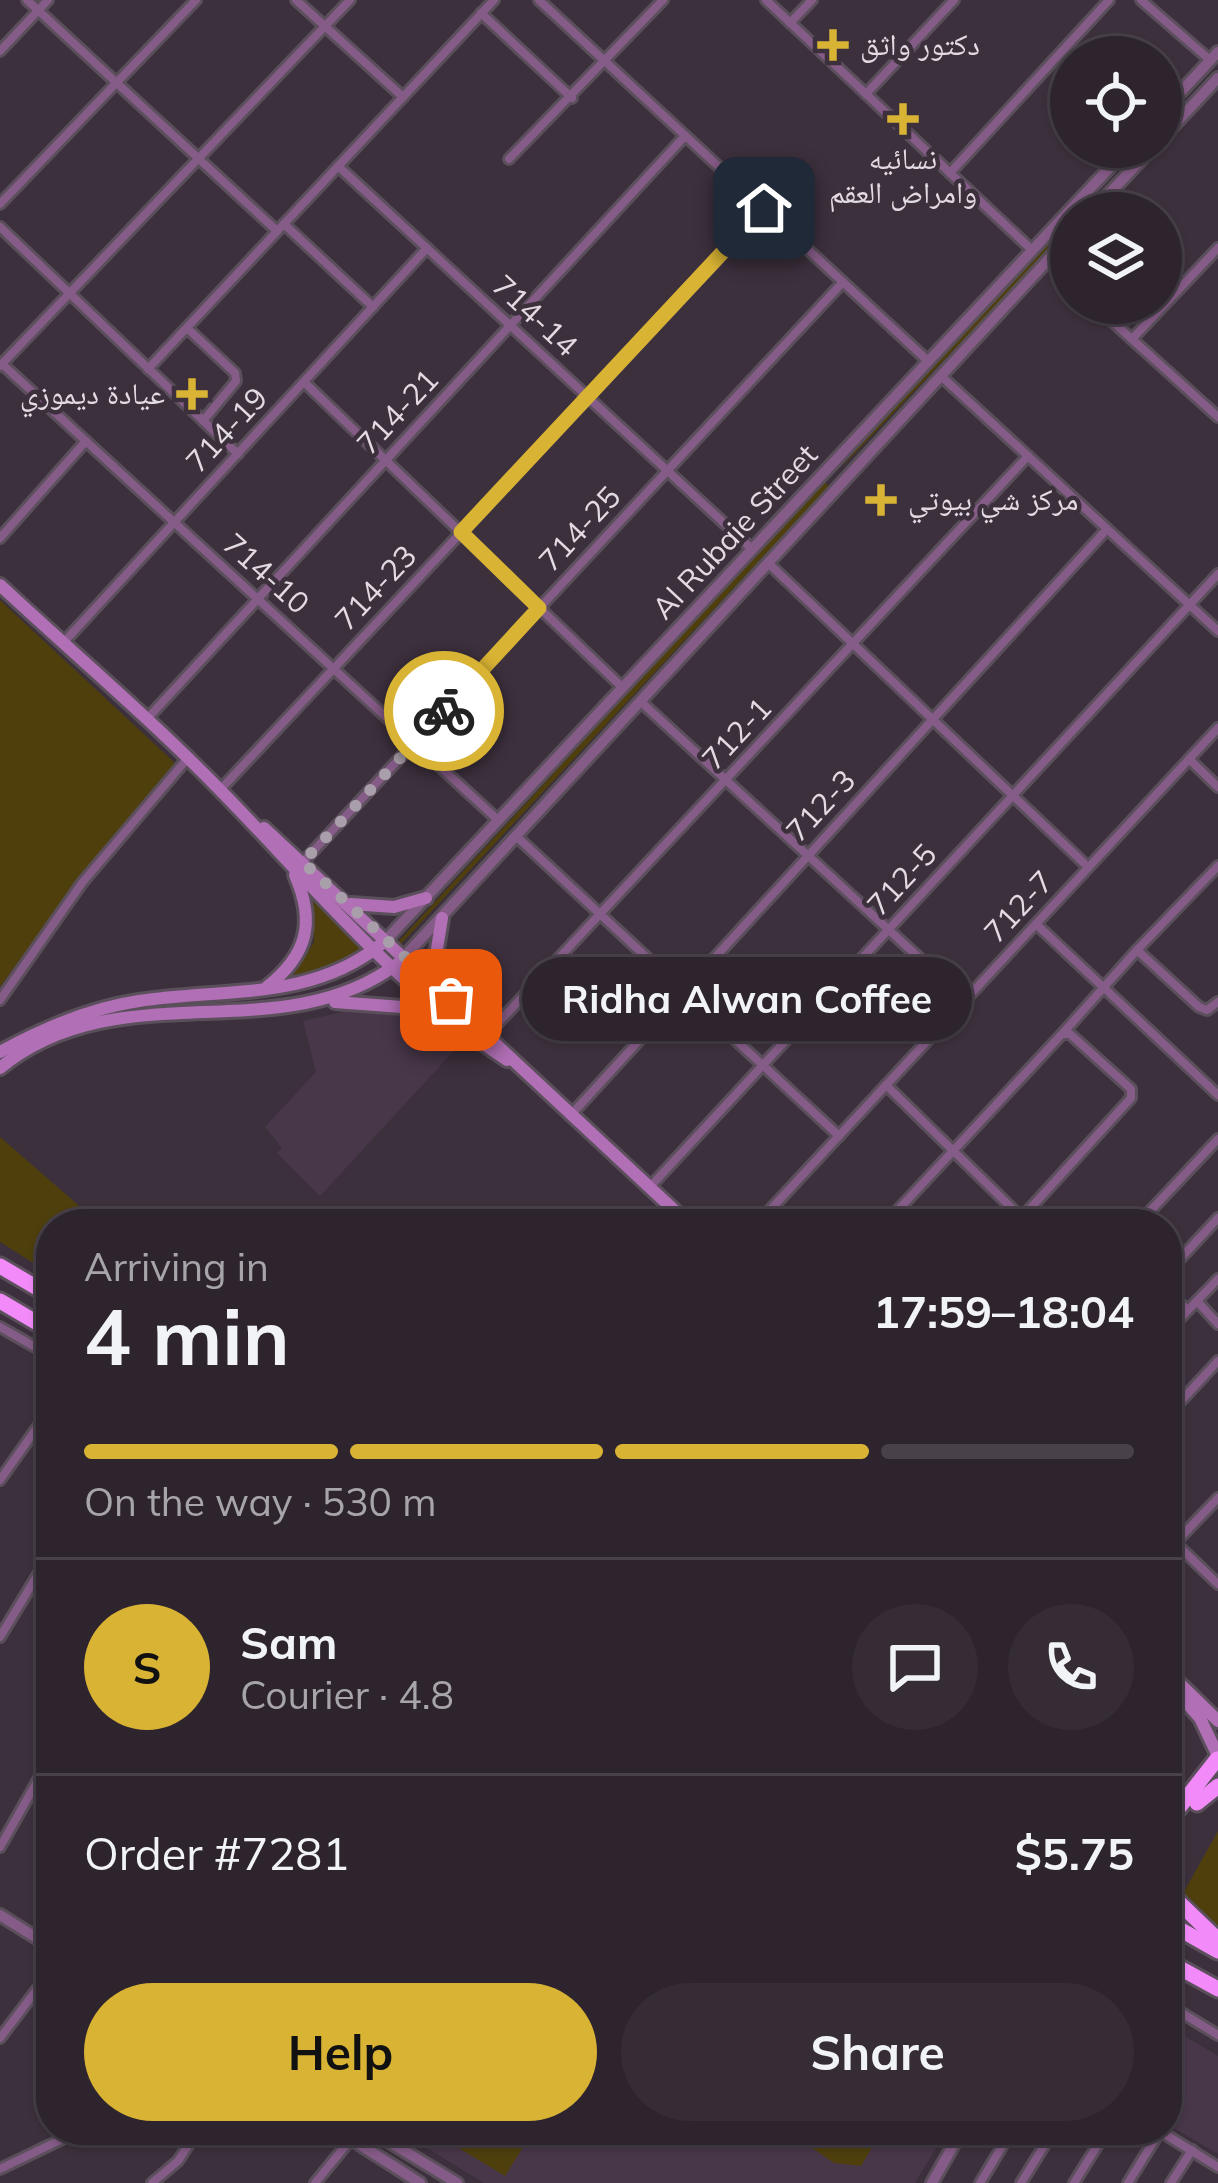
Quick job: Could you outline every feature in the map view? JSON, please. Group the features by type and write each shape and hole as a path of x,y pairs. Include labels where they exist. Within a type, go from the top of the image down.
{"highway":[{"path":"0,1265 36,1287"},
{"path":"0,1301 36,1322"},
{"path":"1182,1804 1218,1758"},
{"path":"1182,1822 1218,1786"},
{"path":"1182,1905 1218,1940"},
{"path":"1182,1931 1218,1951"},
{"path":"1182,1971 1214,1987"}],"main road":[{"path":"0,585 222,792 375,950 458,1025 483,1039"},
{"path":"297,865 350,904 451,1000 483,1039 671,1209"},
{"path":"262,990 289,970 309,927 297,865"},
{"path":"350,904 387,908 426,898"},
{"path":"442,918 437,973 451,1000"},
{"name":"Al Rubaie Street","path":"2,1060 56,1024 106,1008 320,980 387,939"},
{"name":"Al Rubaie Street","path":"298,1007 362,986 405,956"},
{"path":"2,1060 69,1031 127,1015 379,1003 458,1025"},
{"path":"1182,1690 1218,1721"},
{"path":"1182,1696 1200,1718 1218,1758"}],"street":[{"path":"27,0 199,158 373,308"},
{"path":"0,51 48,0"},
{"path":"0,204 196,0"},
{"path":"296,0 403,97"},
{"path":"1,365 350,0"},
{"path":"148,369 494,0"},
{"path":"538,0 928,361"},
{"path":"509,159 663,0"},
{"path":"766,0 1032,250"},
{"path":"790,23 812,0"},
{"path":"866,94 954,0"},
{"path":"950,173 1109,0"},
{"path":"1141,0 1214,56 1182,90"},
{"path":"481,13 572,98"},
{"path":"1182,117 1218,78"},
{"name":"714-21","path":"146,720 685,136"},
{"name":"714-14","path":"338,166 752,549"},
{"name":"Al Rubaie Street","path":"387,939 1110,168"},
{"path":"1111,192 1133,168"},
{"name":"714-23","path":"222,792 764,208"},
{"path":"0,227 238,454"},
{"name":"714-19","path":"63,644 427,248"},
{"path":"1132,339 1218,248"},
{"name":"Al Rubaie Street","path":"405,956 1050,257"},
{"path":"1046,261 1050,265"},
{"name":"714-25","path":"297,865 843,282"},
{"path":"1115,324 1218,416"},
{"path":"187,328 236,374 236,381 203,421"},
{"name":"714-10","path":"1,365 498,820"},
{"path":"940,375 1218,631"},
{"path":"304,382 622,688"},
{"path":"0,538 86,441"},
{"name":"712-1","path":"483,1039 1028,455"},
{"path":"830,466 842,478"},
{"name":"712-3","path":"570,1116 1107,529"},
{"path":"767,562 1088,868"},
{"name":"712-5","path":"649,1189 1218,574"},
{"path":"640,701 965,1000"},
{"name":"712-7","path":"771,1209 1218,728"},
{"path":"0,1000 82,883 187,759"},
{"path":"1189,759 1218,788"},
{"path":"516,836 838,1136"},
{"path":"900,1209 1218,866"},
{"path":"1036,924 1218,1095"},
{"path":"1137,950 1199,1007 1207,1010 1218,1002"},
{"path":"1033,1209 1132,1094 1073,1036 1062,1034"},
{"path":"886,1085 1010,1209"},
{"path":"1153,1209 1216,1144"},
{"path":"1182,1257 1218,1218"},
{"path":"1182,1316 1218,1279"},
{"path":"1197,1301 1218,1324"},
{"path":"1182,1305 1188,1310"},
{"path":"0,1327 36,1347"},
{"path":"1182,1400 1218,1361"},
{"path":"0,1480 36,1429"},
{"path":"1182,1529 1218,1498"},
{"path":"1182,1550 1218,1584"},
{"path":"0,1637 36,1578"},
{"path":"0,1846 36,1783"},
{"path":"0,1915 36,1938"},
{"path":"0,2038 36,1995"},
{"path":"1182,2013 1218,2035"},
{"path":"1182,2144 1218,2167"},
{"path":"0,2169 50,2145"},
{"path":"152,2183 188,2145"},
{"path":"315,2183 346,2145"},
{"path":"360,2145 420,2183"},
{"path":"395,2145 457,2183"},
{"path":"932,2183 954,2145"},
{"path":"980,2183 1003,2145"},
{"path":"1022,2183 1045,2145"},
{"path":"1074,2183 1098,2145"},
{"path":"1128,2183 1151,2145"},
{"path":"1171,2183 1192,2150"}],"shaded area":[{"path":"1050,237 1050,249 841,468 886,412"},
{"path":"823,481 829,486 400,945 399,941"},
{"path":"0,600 176,764 81,876 0,987"},
{"path":"313,901 365,947 322,971 291,979 314,942"},
{"path":"346,1011 395,1015 463,1041 320,1196 277,1153 282,1148 265,1127 316,1072 303,1021"},
{"path":"0,1137 83,1209 36,1209 36,1265 0,1242"},
{"path":"1218,1831 1218,1931 1182,1895"},
{"path":"1182,2034 1218,2056 1218,2154 1182,2133"},
{"path":"422,2145 938,2145 915,2183 484,2183"},
{"path":"458,2145 525,2145 505,2176"},
{"path":"808,2145 874,2145 861,2166 834,2163"}],"way so far":[{"path":"444,711 303,862 451,1000"}],"place":[{"name":"دكتور واثق","path":"833,45"},
{"name":"نسائيه وامراض العقم","path":"903,119"},
{"name":"عيادة ديموزي","path":"192,394"},
{"name":"مركز شي بيوتي","path":"881,500"},
{"name":"Ridha Alwan Coffee","path":"451,1000"}],"route":[{"path":"444,711 539,608 461,532 764,208"}]}
